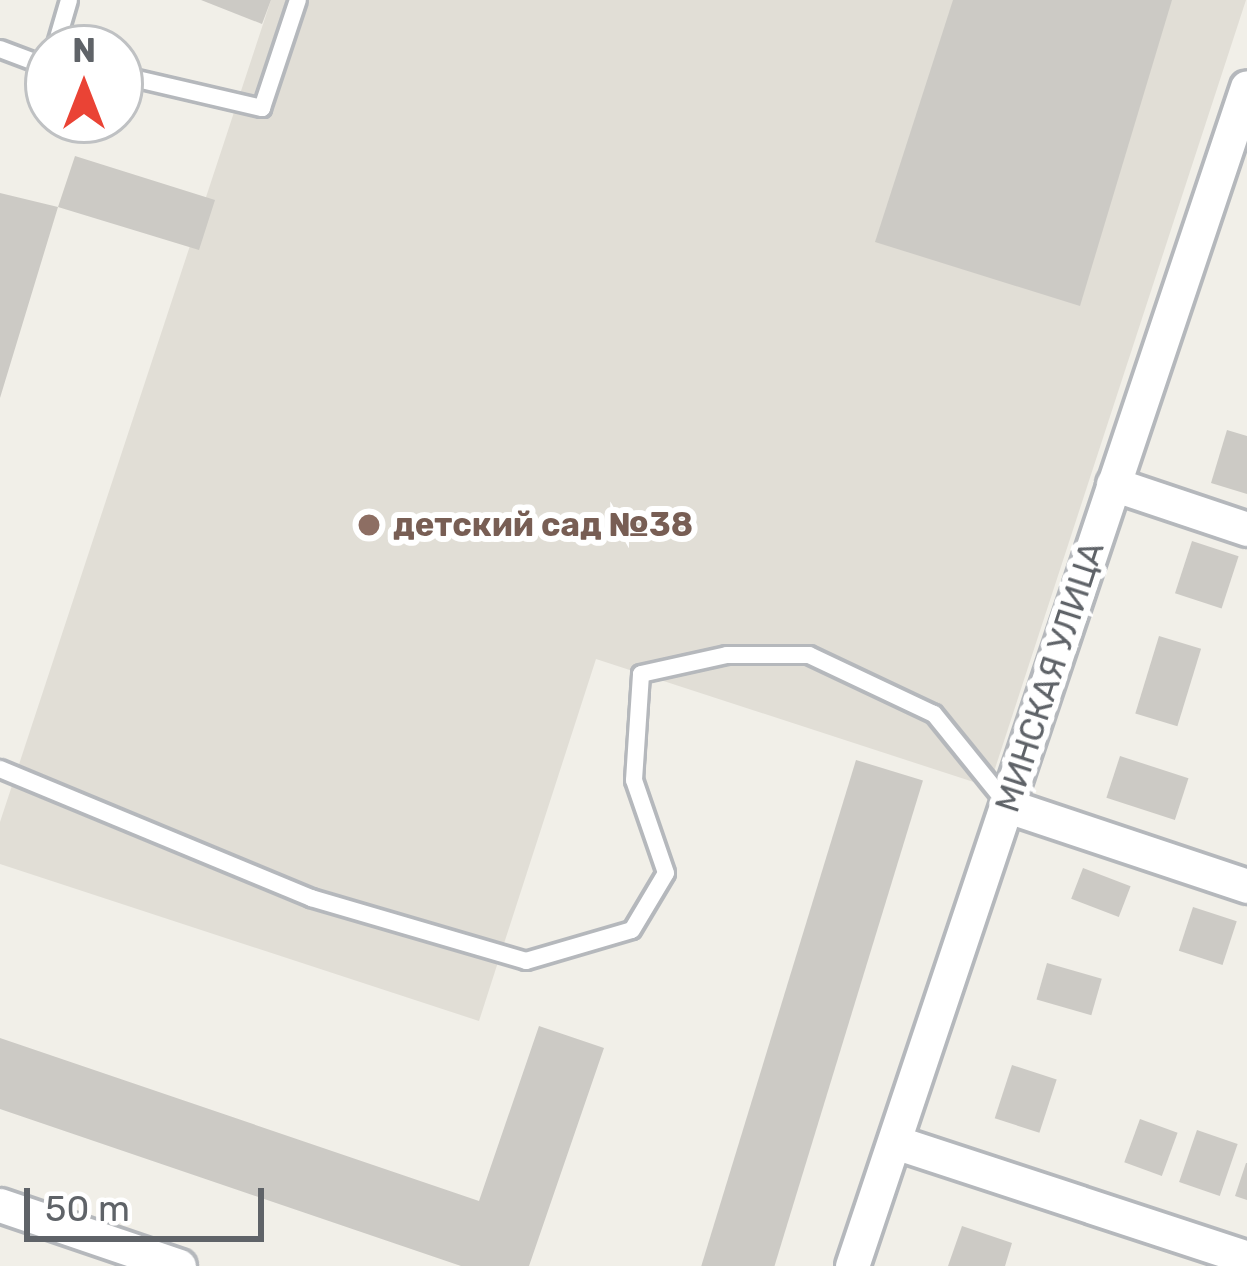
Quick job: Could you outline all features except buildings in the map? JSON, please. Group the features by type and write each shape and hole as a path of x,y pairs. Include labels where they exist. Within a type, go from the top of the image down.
{"street":[{"name":"МИНСКАЯ УЛИЦА","path":"852,1266 898,1143 1113,484 1240,135 1247,87"},
{"path":"1113,484 1247,530"},
{"path":"1008,806 1247,886"},
{"path":"898,1143 1247,1258"},
{"path":"0,1204 179,1266"}],"lane":[{"path":"144,81 262,108 298,0"},
{"path":"0,769 311,898 526,961 632,930 666,873 634,780 641,674 728,655 809,655 934,714 1008,806"}],"shaded area":[{"path":"271,0 1246,0 989,787 596,659 479,1021 0,864 0,822"}],"place":[{"name":"детский сад №38","path":"369,525"}]}
